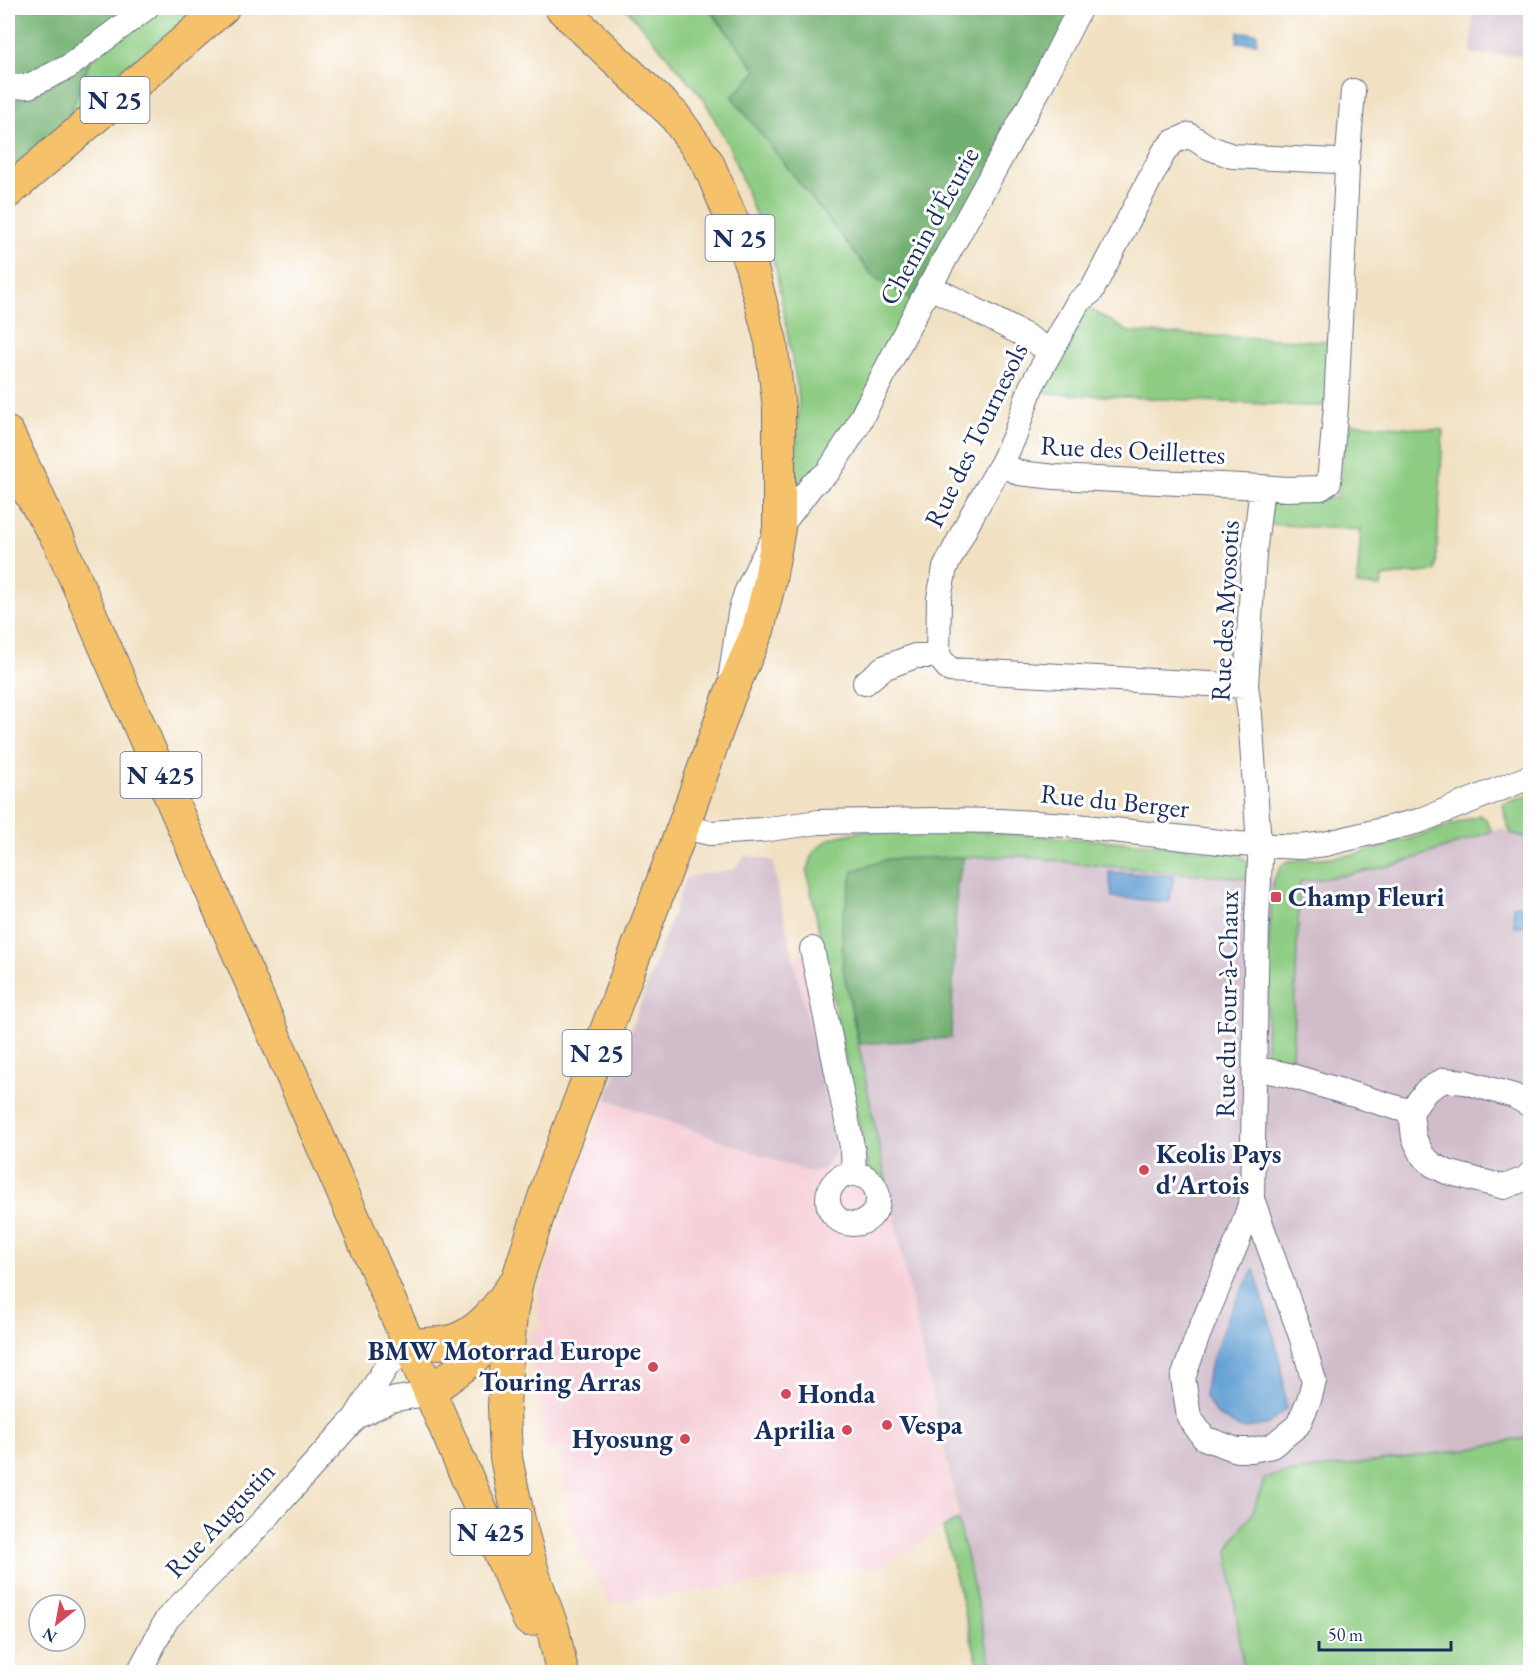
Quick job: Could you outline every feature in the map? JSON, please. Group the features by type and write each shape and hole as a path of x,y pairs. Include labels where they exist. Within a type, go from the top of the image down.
{"highway":[{"path":"8,457 58,539"}],"main road":[{"name":"N 25","path":"8,192 223,8"},
{"name":"N 25","path":"561,8 674,115 708,163 752,265 771,342 779,408 779,528 758,630 729,697 683,827 550,1179 516,1281 504,1407 506,1458 519,1520 534,1576 553,1629 562,1672"},
{"name":"N 425","path":"8,412 58,539"},
{"name":"N 425","path":"8,433 58,539 530,1622 554,1672"},
{"name":"N 25","path":"410,1346 449,1341 470,1333 495,1311 516,1281"},
{"path":"430,1391 471,1361 500,1332 511,1316"}],"street":[{"path":"8,87 29,86 68,67 146,8"},
{"name":"Chemin d'Écurie","path":"779,528 855,430 930,286 1040,87 1080,8"},
{"name":"Rue des Oeillettes","path":"1002,464 1018,473 1055,477 1286,489 1321,488 1329,482 1336,406 1345,167 1353,91"},
{"name":"Rue des Tournesols","path":"938,656 939,598 945,568 973,513 1002,464 1015,435 1031,387 1078,302 1091,292 1164,152 1173,142 1189,135 1208,147 1232,156 1337,160 1345,167"},
{"path":"930,286 1050,351"},
{"path":"779,474 795,485 820,478"},
{"name":"Rue des Myosotis","path":"1258,845 1250,715 1246,686 1254,554 1263,487"},
{"path":"865,683 883,668 915,656 938,656 950,670 1229,683 1246,686"},
{"name":"Rue du Berger","path":"683,827 711,833 762,830 819,822 999,821 1068,825 1238,844 1301,847 1367,836 1419,821 1530,777"},
{"name":"Rue du Four-à-Chaux","path":"1252,1200 1301,1336 1314,1381 1298,1425 1272,1446 1237,1450 1204,1438 1189,1417 1183,1378 1252,1200 1260,859 1258,845"},
{"path":"812,949 853,1150 854,1174"},
{"path":"1255,1070 1288,1075 1411,1112"},
{"path":"1530,1105 1514,1096 1465,1082 1444,1080 1426,1091 1411,1112 1413,1138 1423,1156 1433,1165 1447,1172 1504,1187 1527,1178 1530,1174"},
{"path":"356,1417 387,1367 410,1346"},
{"path":"356,1417 390,1400 430,1391"},
{"name":"Rue Augustin","path":"139,1672 167,1619 264,1520 356,1417"}],"shaded area":[{"path":"1473,8 1530,8 1530,56 1471,54"},
{"path":"1500,828 1530,838 1530,1437 1465,1450 1287,1473 1265,1478 1252,1514 1228,1551 1244,1672 993,1672 906,1276 859,1044 951,1038 957,883 964,857 1022,856 1083,864 1231,878 1260,877 1273,880 1272,908 1292,1058 1300,882 1399,864"},
{"path":"745,855 773,861 837,1149 824,1169 808,1172 606,1099 686,877 734,869"},
{"path":"812,949 861,1134 867,1167 886,1181 958,1519 882,1566 609,1604 570,1526 559,1452 546,1451 528,1333 543,1327 537,1310 539,1291 578,1173 606,1099 808,1172 837,1149 794,958"}],"green space":[{"path":"8,8 146,8 95,47 66,124 18,166 8,171"},
{"path":"146,8 202,8 66,124 95,47"},
{"path":"626,8 708,8 757,71 732,97 873,276 920,304 812,485 795,485 799,398 776,269 730,148 703,98"},
{"path":"709,8 1080,8 920,304 873,276 732,97 757,71"},
{"path":"1078,302 1129,332 1340,342 1336,406 1048,393 1031,387"},
{"path":"1347,423 1443,430 1436,571 1382,577 1381,587 1357,585 1361,530 1268,524 1271,505 1282,497 1337,498"},
{"path":"1530,795 1530,838 1511,833 1503,804"},
{"path":"1479,815 1486,819 1492,831 1399,864 1300,882 1292,1058 1266,1056 1273,880 1283,864 1289,861 1353,855 1429,833"},
{"path":"866,830 956,830 1152,844 1237,854 1248,862 1252,879 1083,864 1022,856 888,859 843,968 886,1181 867,1167 807,872 814,851 831,838"},
{"path":"964,857 957,883 951,1038 859,1044 843,968 842,921 853,871 888,859"},
{"path":"1530,1437 1530,1672 1244,1672 1228,1551 1252,1514 1265,1478 1287,1473 1465,1450"},
{"path":"958,1519 993,1672 980,1672 943,1528"}],"water":[{"path":"1238,32 1257,33 1257,43 1237,42"},
{"path":"1109,872 1174,876 1169,902 1112,897"},
{"path":"1524,905 1525,926 1514,926 1513,906"},
{"path":"1254,1269 1282,1373 1286,1409 1268,1424 1241,1429 1216,1414 1204,1395 1208,1373 1227,1318"}],"place":[{"name":"Champ Fleuri","path":"1276,897"},
{"name":"Keolis Pays d'Artois","path":"1144,1170"},
{"name":"BMW Motorrad Europe Touring Arras","path":"653,1367"},
{"name":"Honda","path":"786,1394"},
{"name":"Vespa","path":"887,1425"},
{"name":"Aprilia","path":"847,1430"},
{"name":"Hyosung","path":"685,1439"}]}
